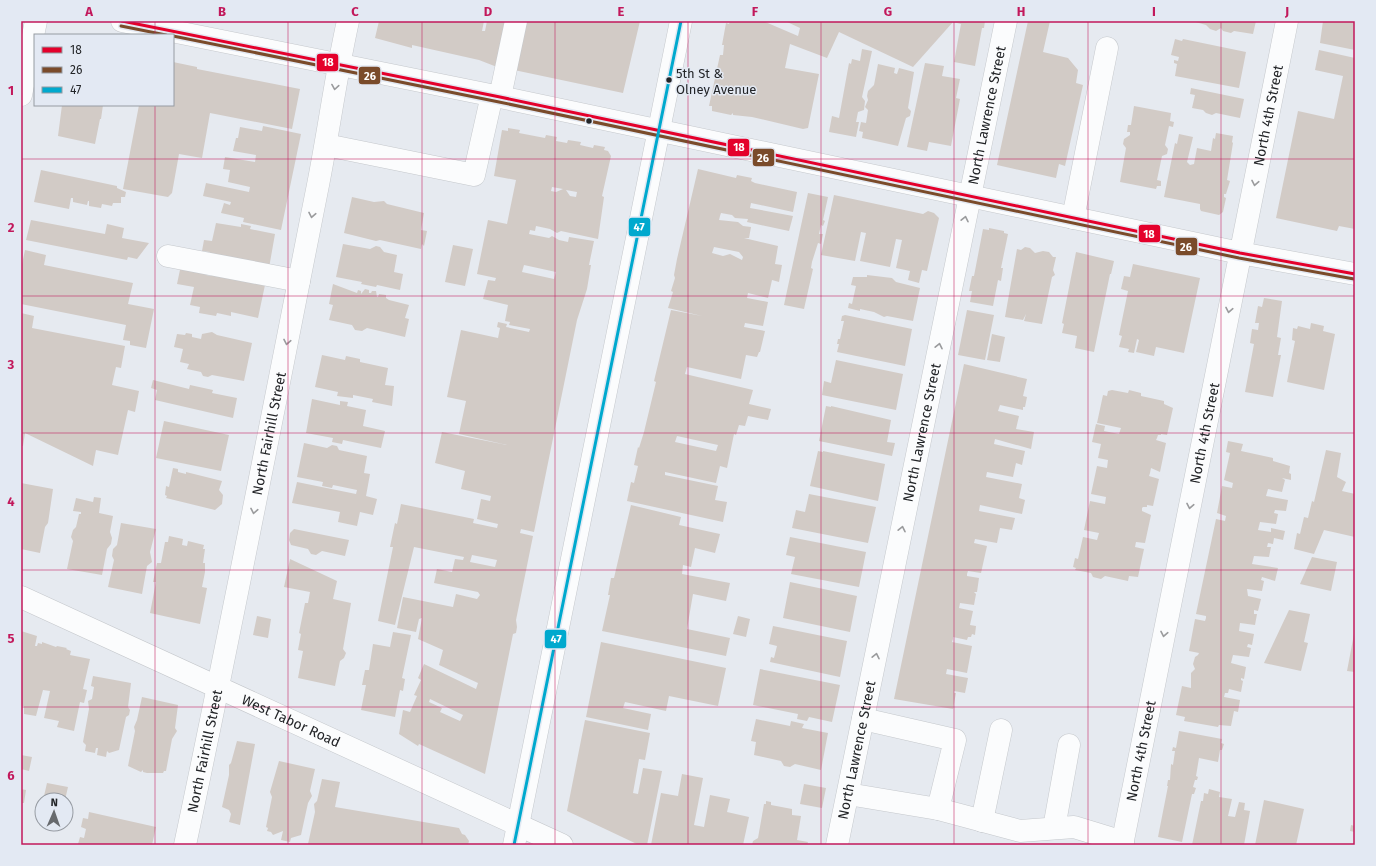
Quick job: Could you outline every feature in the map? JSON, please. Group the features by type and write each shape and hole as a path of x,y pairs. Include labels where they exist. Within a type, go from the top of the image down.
{"street":[{"path":"21,95 36,21"},
{"path":"122,21 496,96 1240,253 1355,274"},
{"name":"North Fairhill Street","path":"185,845 219,687 326,145 338,65 348,21"},
{"path":"326,145 474,175 516,21"},
{"path":"514,845 681,21"},
{"name":"North Lawrence Street","path":"837,845 1006,21"},
{"name":"North 4th Street","path":"1122,843 1287,21"},
{"path":"1073,218 1107,48"},
{"path":"168,256 299,281"},
{"name":"West Tabor Road","path":"21,597 562,845"},
{"path":"863,719 955,740 938,809"},
{"path":"982,821 1001,730"},
{"path":"1054,828 1069,745"},
{"path":"848,794 938,809 1020,830 1074,827 1122,843"}],"building":[{"path":"379,21 484,21 482,31 485,31 487,21 508,21 497,67 479,60 412,45 412,48 375,38"},
{"path":"523,21 640,21 623,93 514,70"},
{"path":"730,21 763,21 798,36 800,28 785,21 985,21 984,28 982,28 975,66 954,62 961,24 953,22 913,67 839,32 827,58 790,44 785,68 819,74 808,128 803,129 752,117 733,115 733,113 731,115 712,111 712,106 709,106 720,55 723,55 724,45 722,45 726,23 729,24"},
{"path":"1028,21 1050,21 1043,52 1068,58 1078,70 1076,83 1083,85 1065,166 1059,164 1056,178 997,165"},
{"path":"1192,21 1256,21 1253,34 1234,31 1231,33 1223,31 1221,28 1216,31 1210,29 1206,25"},
{"path":"1323,21 1355,21 1355,50 1320,43"},
{"path":"1175,39 1182,41 1183,39 1246,52 1239,88 1175,76 1177,64 1174,63 1174,60 1178,61 1179,57 1171,55"},
{"path":"862,49 872,51 862,97 865,101 864,110 858,112 856,122 859,122 856,137 829,132 832,116 839,118 849,63 851,64 852,59 860,61"},
{"path":"1319,50 1355,58 1355,229 1339,226 1337,231 1276,218 1298,111 1334,119 1343,76 1315,70"},
{"path":"174,62 197,67 197,69 300,89 292,129 210,113 202,158 179,154 172,193 168,197 123,189 139,106 174,106"},
{"path":"925,63 944,66 942,76 960,79 956,98 960,99 951,146 929,142 927,151 907,147"},
{"path":"878,64 895,68 894,73 897,74 899,68 914,72 908,108 911,111 910,116 906,118 898,146 862,138 863,132 859,131 861,122 866,123 868,110 865,107 868,100 868,91 874,85"},
{"path":"1191,88 1244,99 1240,118 1216,113 1212,115 1203,110 1192,108 1195,95 1190,94"},
{"path":"62,106 103,106 95,144 58,136"},
{"path":"1134,106 1171,113 1170,121 1174,122 1173,127 1169,126 1165,145 1168,149 1167,154 1162,156 1157,180 1161,181 1161,186 1157,186 1156,189 1120,182 1126,148 1123,144 1124,139 1130,135 1130,132 1127,132 1128,125 1131,125"},
{"path":"263,126 301,134 281,230 243,222 244,218 221,213 224,203 230,205 231,202 203,196 206,183 249,192 250,187 228,182 230,170 223,169 225,157 255,162 256,155 233,151 240,127 262,131"},
{"path":"508,128 520,130 519,133 545,138 546,135 557,137 556,141 567,143 568,140 581,142 580,145 593,148 594,145 605,147 604,150 608,151 611,156 602,196 604,197 598,239 561,231 557,233 550,229 536,226 535,231 530,230 529,234 549,238 552,236 559,240 568,242 569,237 594,241 589,265 591,265 587,289 577,320 534,532 521,529 520,533 533,536 516,620 516,633 513,634 485,774 419,744 418,746 399,734 403,710 410,712 417,696 414,695 421,680 418,678 424,664 476,689 478,683 439,665 443,650 418,639 422,618 419,619 416,632 397,628 403,597 453,607 456,594 477,599 480,595 478,592 434,583 437,569 452,572 455,559 463,560 464,557 414,547 395,625 378,621 393,547 390,547 401,504 474,519 473,523 497,528 498,524 477,519 481,499 490,501 491,496 461,489 465,471 435,463 442,432 507,445 459,434 466,401 447,397 461,330 498,338 500,328 497,327 498,322 507,324 506,327 529,332 530,329 509,325 510,322 505,321 508,305 483,299 488,280 495,281 496,278 477,274 488,220 507,224 516,180 494,176 502,130 508,131","holes":["552,187 563,189 556,192 551,191","566,190 577,192 576,197 570,196","524,265 556,272 554,279 522,272","472,555 497,560 495,567 470,562","430,699 463,715 460,721 440,712 442,708 429,702"]},
{"path":"1216,133 1233,136 1227,180 1230,181 1226,194 1224,194 1224,197 1226,198 1223,212 1219,215 1201,211 1200,204 1164,197 1175,143 1177,144 1179,134 1193,137 1187,162 1190,165 1194,164 1197,148 1211,151 1213,138 1215,139"},
{"path":"698,169 736,178 737,175 752,178 751,181 755,183 797,192 793,212 751,203 750,208 793,216 789,231 747,222 748,219 735,218 732,215 721,213 719,220 738,222 743,226 751,227 749,238 744,238 778,246 775,264 782,265 779,282 772,280 768,298 748,293 747,298 768,302 763,326 745,323 744,327 765,331 760,352 757,357 746,355 741,379 687,367 685,374 753,390 749,404 771,409 768,420 748,416 745,426 739,425 736,435 734,434 727,468 720,466 716,483 665,472 665,475 718,486 715,500 727,502 723,522 627,501 631,482 634,483 638,466 634,465 638,447 639,448 644,432 656,382 654,381 671,310 702,316 668,308 673,292 671,291 675,278 674,275","holes":["714,247 739,252 743,257 742,260 730,254 723,256 712,253","677,436 718,445 716,451 675,442"]},
{"path":"41,170 117,186 117,188 126,192 125,197 121,197 121,203 113,203 112,206 102,204 101,208 89,206 89,201 87,205 73,202 73,198 71,198 69,209 34,202"},
{"path":"808,193 828,197 823,220 825,221 823,226 821,225 819,234 823,234 821,244 818,243 812,262 811,268 813,269 804,309 784,305"},
{"path":"834,195 923,214 928,211 934,213 939,218 927,271 922,270 919,283 908,280 910,271 896,268 902,240 896,239 890,267 860,261 866,233 861,232 855,261 821,255"},
{"path":"352,197 374,202 384,201 387,204 424,213 421,230 427,231 424,246 422,244 421,249 380,240 376,241 344,233"},
{"path":"31,220 105,234 107,224 124,228 122,238 149,243 137,259 128,257 127,260 26,240"},
{"path":"216,223 241,227 241,224 251,226 250,229 275,234 269,268 208,259 210,252 202,251 204,240 212,241"},
{"path":"989,228 1004,231 1004,233 1008,234 1001,268 1003,268 1001,281 998,280 993,306 970,302 972,291 969,291 972,276 974,276 983,229 989,230"},
{"path":"343,244 370,249 376,246 380,247 384,252 397,255 394,272 403,274 400,290 377,285 376,287 361,284 362,282 336,277"},
{"path":"453,245 473,249 465,286 445,282"},
{"path":"1025,247 1030,248 1035,253 1043,251 1049,252 1053,257 1056,257 1053,270 1055,275 1052,277 1042,324 1024,321 1026,314 1023,320 1005,317 1017,249 1021,250"},
{"path":"25,250 46,255 44,265 133,283 128,304 154,309 146,348 130,345 130,341 123,340 126,325 21,304 21,269"},
{"path":"1076,252 1114,261 1094,352 1075,348 1077,336 1062,333 1064,324 1062,323"},
{"path":"1133,264 1200,278 1184,353 1156,347 1154,356 1136,352 1139,340 1137,339 1134,353 1128,352 1129,349 1119,347 1122,336 1119,335 1128,291 1121,289 1124,276 1130,277"},
{"path":"181,265 207,271 206,275 211,276 211,274 265,285 258,318 231,312 231,316 217,313 216,316 199,313 200,307 190,305 194,287 177,284"},
{"path":"867,275 892,278 896,282 920,288 913,321 887,316 884,317 874,312 848,308 849,303 852,304 856,286 851,285 853,277 867,277"},
{"path":"333,284 357,293 358,290 361,291 361,294 365,289 369,290 369,293 376,291 377,297 379,294 386,295 386,298 389,300 409,305 405,318 409,319 405,337 367,328 362,331 355,330 352,325 329,320 333,305 329,304"},
{"path":"1264,298 1282,301 1277,337 1281,338 1278,355 1281,355 1273,397 1245,392 1254,344 1250,343 1252,329 1258,330 1259,323 1255,323 1258,306 1262,307"},
{"path":"967,310 994,315 985,360 958,355"},
{"path":"21,313 34,316 32,328 125,346 121,368 116,367 112,385 139,391 135,412 128,410 118,455 96,450 93,466 25,433 23,446 21,446"},
{"path":"845,315 912,329 905,366 837,352 839,344 837,344 838,339 840,339 844,321 841,321 842,316"},
{"path":"1311,323 1324,326 1323,331 1335,334 1324,390 1287,382 1295,341 1292,340 1293,328 1297,329 1298,326 1310,329"},
{"path":"212,332 217,335 252,343 244,381 212,375 208,377 203,376 201,372 187,369 189,364 180,362 183,349 174,347 177,334 192,334 192,337 201,339 202,334"},
{"path":"992,334 1005,337 1000,362 987,360"},
{"path":"322,355 345,360 346,356 360,359 360,362 388,368 385,385 394,386 392,406 372,402 373,399 353,395 353,398 337,396 338,392 315,387"},
{"path":"836,360 903,374 896,410 822,395 824,381 831,383"},
{"path":"964,364 1027,379 1023,396 1027,397 1023,410 1000,405 998,411 1019,416 1016,429 1034,432 1031,449 995,439 994,444 1025,451 1022,465 1016,463 1013,477 987,472 986,477 1022,484 1019,498 1025,500 1022,514 980,505 979,511 1015,518 1012,530 1000,528 997,543 975,539 974,543 987,546 981,573 968,571 967,574 967,576 979,578 977,592 974,592 976,594 974,605 960,603 959,608 973,611 970,625 976,626 975,635 972,634 967,640 953,637 952,642 972,646 967,673 947,669 946,674 968,678 965,693 954,691 954,693 956,693 953,709 894,699"},
{"path":"153,380 189,389 190,385 213,390 212,393 237,398 233,418 155,400 157,390 151,388"},
{"path":"1112,390 1128,393 1129,390 1141,393 1141,396 1164,401 1164,404 1173,408 1167,435 1158,435 1156,440 1166,443 1160,472 1151,468 1149,476 1159,479 1153,506 1147,505 1147,507 1142,508 1142,511 1151,515 1145,543 1136,542 1135,547 1144,549 1138,577 1129,576 1128,581 1105,576 1101,579 1093,577 1091,573 1075,570 1076,568 1073,567 1075,558 1078,559 1083,537 1097,540 1099,533 1084,530 1090,501 1105,504 1106,497 1091,494 1097,466 1107,468 1108,460 1098,458 1101,444 1092,442 1096,424 1105,426 1104,431 1119,434 1121,428 1097,423 1103,395 1107,396 1108,391"},
{"path":"312,399 340,405 340,401 348,402 347,406 366,410 363,426 385,431 381,448 343,440 342,444 332,442 333,438 306,433"},
{"path":"826,406 891,420 887,442 895,443 892,456 819,441"},
{"path":"164,421 229,435 221,471 156,458"},
{"path":"1228,441 1243,444 1241,451 1273,458 1273,461 1290,466 1289,473 1291,474 1291,480 1282,478 1285,480 1282,492 1268,489 1266,496 1288,500 1286,511 1275,510 1274,513 1278,514 1276,524 1260,522 1258,530 1271,532 1271,528 1285,531 1283,540 1274,538 1273,544 1268,543 1267,547 1271,547 1269,557 1254,556 1252,564 1278,568 1275,581 1262,577 1261,580 1264,581 1262,591 1247,589 1248,596 1261,599 1258,611 1254,610 1254,614 1257,614 1255,625 1240,623 1239,631 1254,634 1252,645 1248,644 1247,647 1251,648 1249,657 1233,655 1231,663 1246,667 1244,679 1241,678 1243,681 1241,692 1229,689 1228,693 1225,693 1224,697 1240,700 1238,712 1234,711 1231,726 1219,725 1218,727 1184,721 1185,717 1176,715 1182,686 1191,688 1191,673 1195,669 1193,664 1195,657 1199,653 1189,651 1195,619 1205,621 1206,618 1206,616 1196,614 1216,519 1225,521 1226,516 1217,513 1222,486 1232,488 1233,483 1224,480 1230,453 1226,452"},
{"path":"304,443 327,448 332,445 337,446 339,450 367,456 364,473 370,474 366,496 377,499 373,515 360,512 357,526 338,522 340,512 292,503 297,482 356,494 357,490 333,485 332,488 322,486 323,482 297,477"},
{"path":"1326,450 1341,453 1337,477 1346,482 1342,491 1355,494 1355,537 1324,530 1314,554 1294,549 1297,533 1300,534 1304,517 1308,518 1312,501 1314,502"},
{"path":"818,451 885,464 878,501 810,486"},
{"path":"173,468 178,469 178,472 186,474 186,472 222,481 219,490 223,495 222,504 215,510 166,498 166,486 169,487"},
{"path":"21,483 53,489 48,523 45,527 40,553 21,549"},
{"path":"809,494 876,507 868,543 792,528 796,510 805,512"},
{"path":"94,497 101,498 99,513 113,516 110,532 112,538 111,544 107,549 102,575 67,569 73,541 71,537 73,530 76,527 79,514 81,514 81,512 73,511 76,498 93,502"},
{"path":"631,505 681,517 679,525 720,534 715,553 695,548 691,567 683,565 682,574 730,583 726,601 693,594 687,629 730,638 726,656 602,631 610,595 608,595 611,578 614,578"},
{"path":"121,523 156,529 150,552 152,562 147,566 142,594 108,587 114,560 112,556 113,549 117,545"},
{"path":"294,529 349,540 345,556 322,551 316,555 311,554 308,549 291,545 289,540 290,533"},
{"path":"169,536 183,539 182,545 187,546 188,541 204,545 203,549 205,549 203,563 205,563 205,572 202,587 207,588 200,624 150,613 156,582 153,582 157,563 161,563 165,542 168,542"},
{"path":"790,537 866,552 859,587 791,574 795,557 786,555"},
{"path":"1312,557 1337,562 1331,591 1300,584"},
{"path":"290,559 337,581 333,599 351,603 343,649 346,653 344,658 340,661 335,686 298,678 303,651 298,650 301,634 299,633 305,603 308,603 310,592 284,587"},
{"path":"790,582 857,596 850,632 783,618"},
{"path":"1289,610 1310,614 1304,642 1308,643 1301,671 1264,663"},
{"path":"257,616 271,619 268,638 253,635"},
{"path":"738,616 750,619 746,637 733,634"},
{"path":"773,626 847,641 840,677 770,662 771,657 774,658 777,646 769,644"},
{"path":"21,631 37,636 35,646 37,646 38,643 42,644 42,642 56,647 67,648 66,649 71,651 70,655 90,659 83,689 87,690 84,703 80,702 74,731 57,727 59,721 44,718 50,691 43,690 36,716 24,714 24,706 21,706"},
{"path":"393,632 411,635 402,678 405,679 403,691 400,690 395,717 361,710 366,685 362,685 365,670 369,670 373,644 390,647"},
{"path":"1355,634 1355,672 1347,671"},
{"path":"601,642 726,668 718,706 669,696 666,711 625,702 623,708 651,714 648,730 586,717"},
{"path":"760,669 840,685 832,722 809,717 807,721 797,719 798,714 753,705"},
{"path":"93,676 131,683 128,707 130,710 129,715 126,717 119,750 109,753 107,751 106,757 97,755 98,748 96,748 95,753 85,751 86,745 83,742 89,709 88,701 92,699 94,687 91,686"},
{"path":"142,697 178,705 175,728 177,731 172,739 166,771 163,773 147,773 143,772 143,770 141,772 128,766 135,731 134,727"},
{"path":"756,719 790,726 791,721 804,724 802,728 828,733 821,770 795,764 790,767 784,766 781,761 754,755 756,742 751,741"},
{"path":"585,720 650,733 645,760 639,759 633,793 638,794 643,768 662,771 647,845 639,845 567,811"},
{"path":"1179,731 1222,739 1221,743 1224,744 1222,750 1220,750 1218,762 1199,758 1196,776 1198,777 1197,780 1195,780 1193,787 1196,788 1194,794 1192,794 1182,842 1158,837 1168,780 1170,780 1171,764 1173,765 1175,751 1172,751 1173,747 1176,748"},
{"path":"237,741 255,744 240,825 229,822 231,814 229,810 222,807 229,775 229,765 231,763"},
{"path":"21,755 32,757 29,771 21,769"},
{"path":"279,761 315,769 310,791 312,796 308,803 301,835 291,838 290,842 281,840 283,831 273,835 271,832 267,831 268,828 266,827 272,797 270,792"},
{"path":"682,774 703,778 694,825 704,827 710,795 730,799 727,812 749,817 743,845 651,845 661,793 678,796"},
{"path":"322,779 340,782 335,807 459,828 462,834 465,835 469,841 468,845 310,845 308,844 315,812 314,804 317,801"},
{"path":"47,783 68,787 67,792 45,792"},
{"path":"804,784 826,788 822,808 800,804"},
{"path":"21,789 26,790 24,803 21,803"},
{"path":"1209,789 1220,792 1219,797 1232,799 1228,816 1235,817 1239,802 1245,803 1244,810 1250,811 1244,845 1192,845 1201,801 1203,801 1204,793 1208,794"},
{"path":"1264,800 1304,809 1296,845 1255,845"},
{"path":"766,801 771,802 771,805 792,809 792,815 801,816 797,840 808,842 807,845 752,845 753,841 758,838 764,804 766,804"},
{"path":"89,812 156,827 152,845 78,844 80,837 84,838 86,829 81,827 83,818 88,819"},
{"path":"1351,825 1355,826 1355,832 1350,831"}],"transit line":[{"name":"18","path":"122,21 500,97 1240,253 1355,274"},
{"name":"47","path":"514,845 681,21"},
{"name":"26","path":"121,26 161,34"},
{"name":"26","path":"174,36 499,102 1239,258 1354,279"}],"place":[{"name":"5th St & Olney Avenue","path":"669,80"}]}
